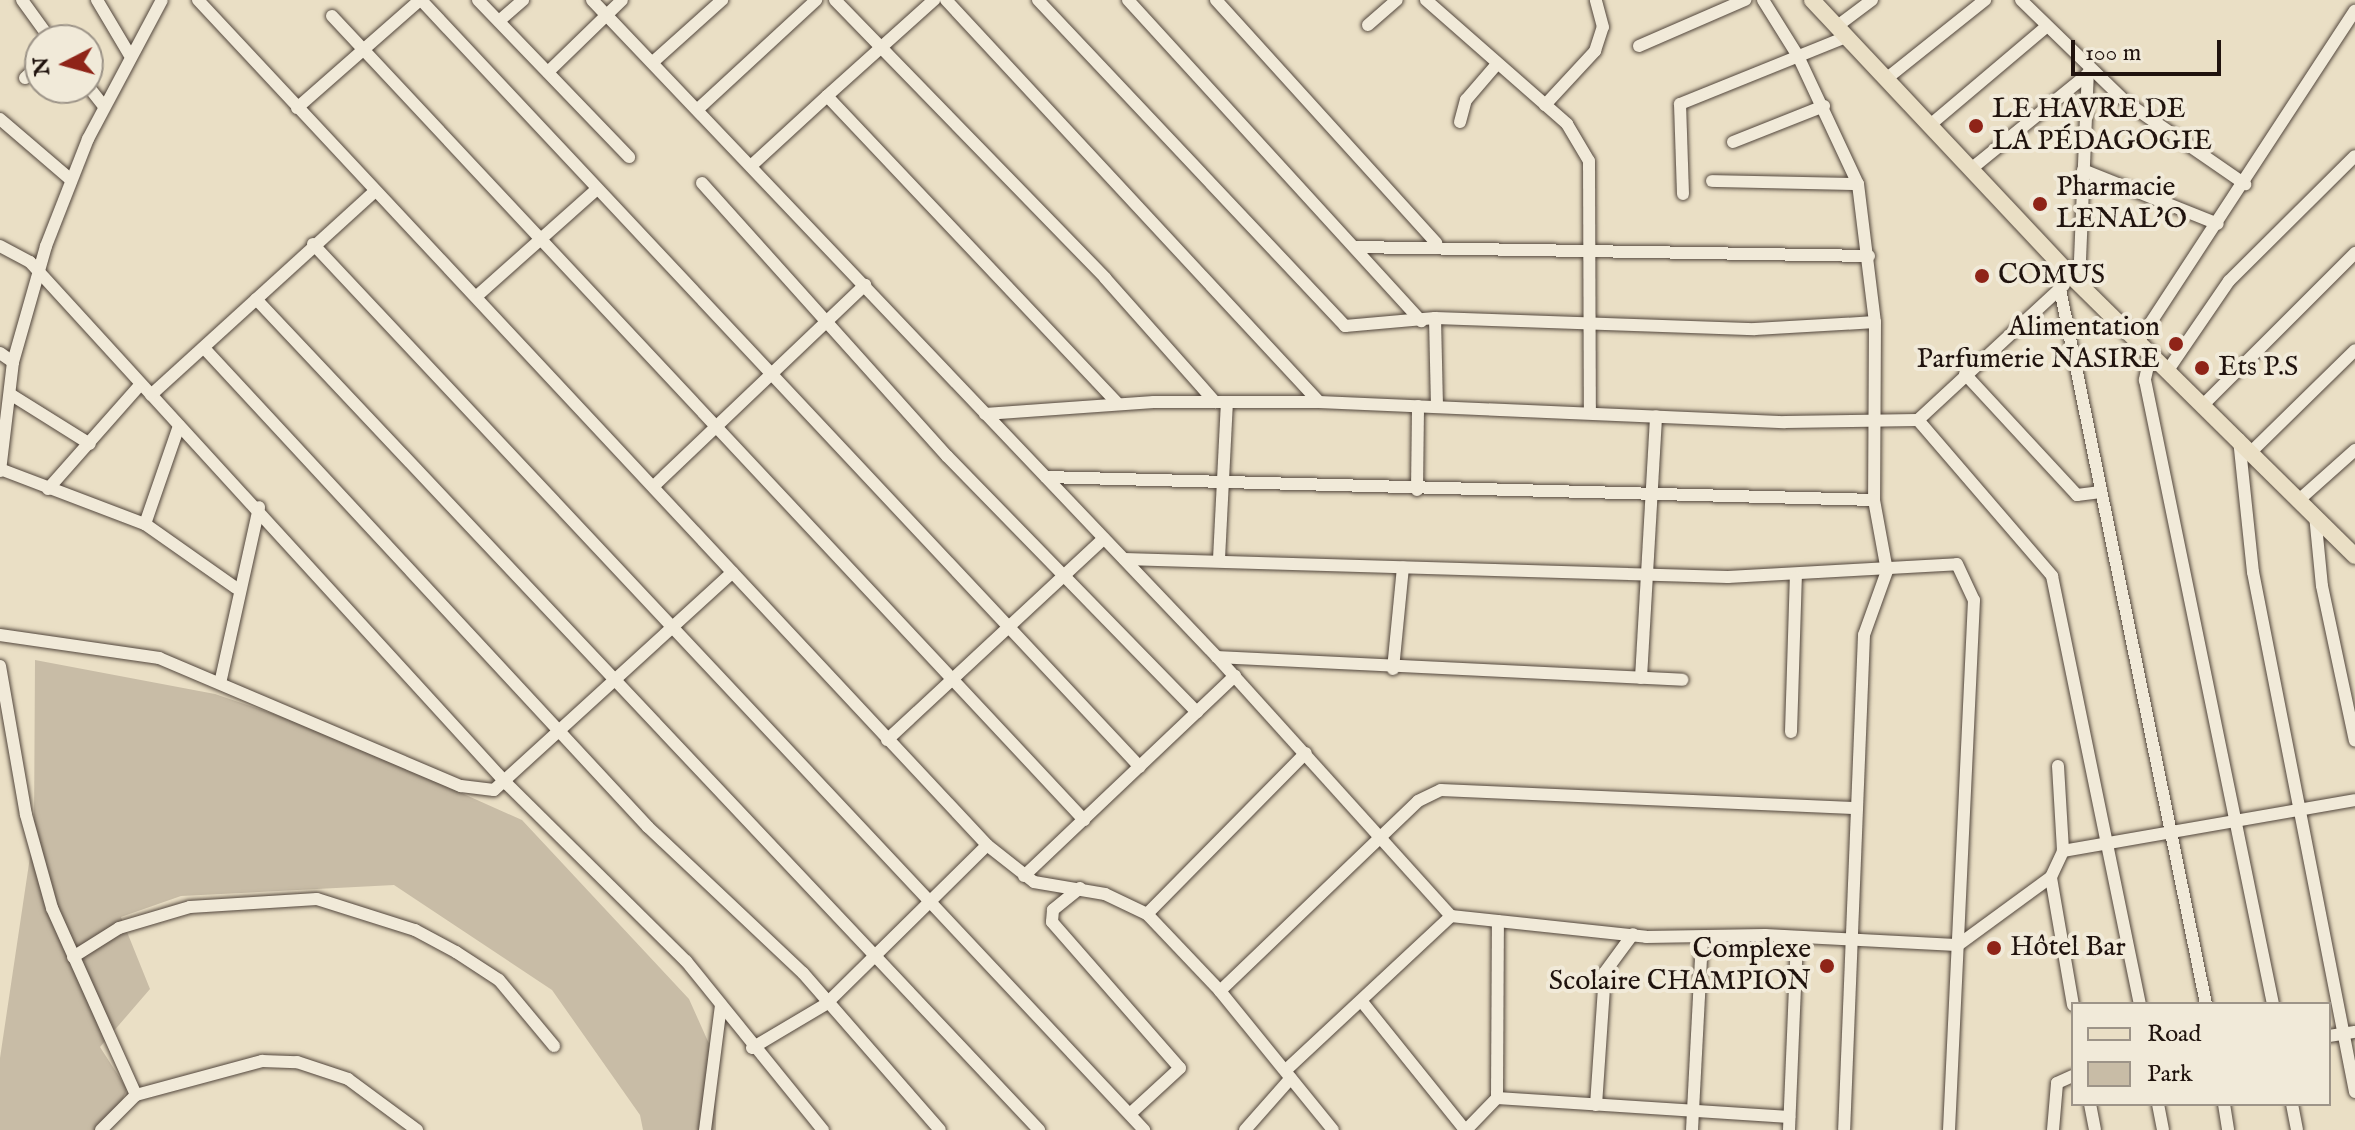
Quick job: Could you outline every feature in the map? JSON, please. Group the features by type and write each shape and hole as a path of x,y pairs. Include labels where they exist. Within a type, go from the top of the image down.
{"main road":[{"path":"1812,0 1971,169 2070,283 2168,370 2353,549"}],"street":[{"path":"22,0 39,24"},
{"path":"97,0 129,54"},
{"path":"162,0 129,54 70,179 38,272 13,362 0,470 145,524 236,588"},
{"path":"297,108 420,0 1005,629 1140,767"},
{"path":"478,0 629,157"},
{"path":"499,21 523,0"},
{"path":"592,0 1235,676 1451,916 1702,940 1797,937 1958,945 2051,877 2063,851 2058,766"},
{"path":"548,72 622,0"},
{"path":"653,62 722,0"},
{"path":"698,109 816,0"},
{"path":"835,0 1221,402 1226,483 1219,559"},
{"path":"752,165 934,0"},
{"path":"946,0 1319,402"},
{"path":"1038,0 1336,320 1354,329 1435,318 1755,329 1875,322"},
{"path":"1128,0 1421,321"},
{"path":"1216,0 1436,243"},
{"path":"1368,25 1397,0"},
{"path":"1426,0 1567,124 1589,161 1590,413"},
{"path":"1545,105 1595,51 1603,27 1596,0"},
{"path":"1639,46 1745,0"},
{"path":"1763,0 1798,56 1824,106 1858,184 1875,322 1874,500 1887,571 1864,635 1853,808 1844,1130"},
{"path":"1683,194 1676,109 1798,56 1841,32 1872,0"},
{"path":"1886,79 1985,0"},
{"path":"2021,0 2089,73 2245,184"},
{"path":"203,2 375,191 656,484 887,740 987,845 1024,876 1080,888 1147,914 1220,991 1333,1130"},
{"path":"2273,1002 2238,819 2145,380 2144,348 2218,224 2355,11"},
{"path":"332,16 538,241 1084,820"},
{"path":"1930,125 2046,27"},
{"path":"1460,122 1466,100 1497,64"},
{"path":"1971,169 2089,73"},
{"path":"2089,73 2083,170 2070,283 2101,492 2206,1002"},
{"path":"827,96 1118,404"},
{"path":"1733,142 1824,106"},
{"path":"0,119 70,179"},
{"path":"2168,370 2229,281 2355,156"},
{"path":"2083,170 2218,224"},
{"path":"1712,181 1858,184"},
{"path":"702,183 825,323 1197,712"},
{"path":"478,295 597,189"},
{"path":"151,395 313,244 375,191"},
{"path":"1355,247 1436,243 1869,256"},
{"path":"313,244 1144,1130"},
{"path":"0,246 38,272 179,426 259,507 507,784 666,940 721,1005 741,1035 823,1130"},
{"path":"2204,404 2355,253"},
{"path":"985,414 1118,404 1319,402 1873,423 1918,420 1965,374 2070,283"},
{"path":"656,484 865,285"},
{"path":"256,299 1039,1130"},
{"path":"1435,318 1437,407"},
{"path":"204,348 563,732 826,1004 940,1130"},
{"path":"2252,451 2355,350"},
{"path":"0,353 13,362"},
{"path":"1965,374 2077,495 2101,492"},
{"path":"48,489 141,384"},
{"path":"10,394 90,444"},
{"path":"1417,490 1418,406"},
{"path":"1641,678 1651,574 1656,416"},
{"path":"1918,420 2052,576 2140,1002"},
{"path":"145,524 179,426"},
{"path":"2239,439 2253,572 2350,1033 2355,1092"},
{"path":"2300,499 2355,450"},
{"path":"1046,477 1417,490 1874,500"},
{"path":"221,679 236,588 259,507"},
{"path":"2315,515 2322,586 2355,741"},
{"path":"887,740 1104,538"},
{"path":"1124,559 1219,559 1796,577 1957,564 1972,585 1949,1130"},
{"path":"1393,669 1403,567"},
{"path":"0,635 146,656 221,679 461,786 494,790 507,784 672,625 733,572"},
{"path":"1791,732 1796,577"},
{"path":"1217,657 1393,669 1682,680"},
{"path":"0,666 26,815 73,957 136,1095"},
{"path":"1024,876 1235,676"},
{"path":"1147,914 1306,753"},
{"path":"1220,991 1381,835 1441,790 1853,808"},
{"path":"2063,851 2355,800"},
{"path":"752,1048 826,1004 987,845"},
{"path":"2051,877 2072,1002"},
{"path":"1080,888 1053,910 1052,922 1180,1068 1130,1114"},
{"path":"73,957 119,928 190,907 317,899 415,930 456,952 499,980 554,1046"},
{"path":"1245,1130 1288,1074 1451,916"},
{"path":"1363,1003 1466,1130 1497,1098 1498,921"},
{"path":"1596,1105 1605,972 1633,934"},
{"path":"1497,1098 1693,1109 1789,1124 1797,937"},
{"path":"1692,1130 1702,940"},
{"path":"718,1130 706,1124 722,1035 721,1005"},
{"path":"722,1035 741,1035"},
{"path":"101,1130 136,1095 231,1064 297,1062 369,1091 417,1130"},
{"path":"2053,1130 2057,1083 2071,1077"},
{"path":"2090,1106 2095,1130"},
{"path":"2158,1106 2163,1130"},
{"path":"2224,1106 2228,1130"},
{"path":"2292,1106 2297,1130"}],"green space":[{"path":"35,660 215,694 323,731 522,820 689,999 715,1057 716,1130 643,1130 640,1115 552,990 394,885 181,896 121,917 150,989 100,1047 127,1089 109,1130 0,1130 0,1058 34,830"}],"place":[{"name":"LE HAVRE DE LA PÉDAGOGIE","path":"1976,126"},
{"name":"Pharmacie LENAL'O","path":"2040,204"},
{"name":"COMUS","path":"1982,276"},
{"name":"Alimentation Parfumerie NASIRE","path":"2176,344"},
{"name":"Ets P.S","path":"2202,368"},
{"name":"Hôtel Bar","path":"1994,948"},
{"name":"Complexe Scolaire CHAMPION","path":"1827,966"}]}
